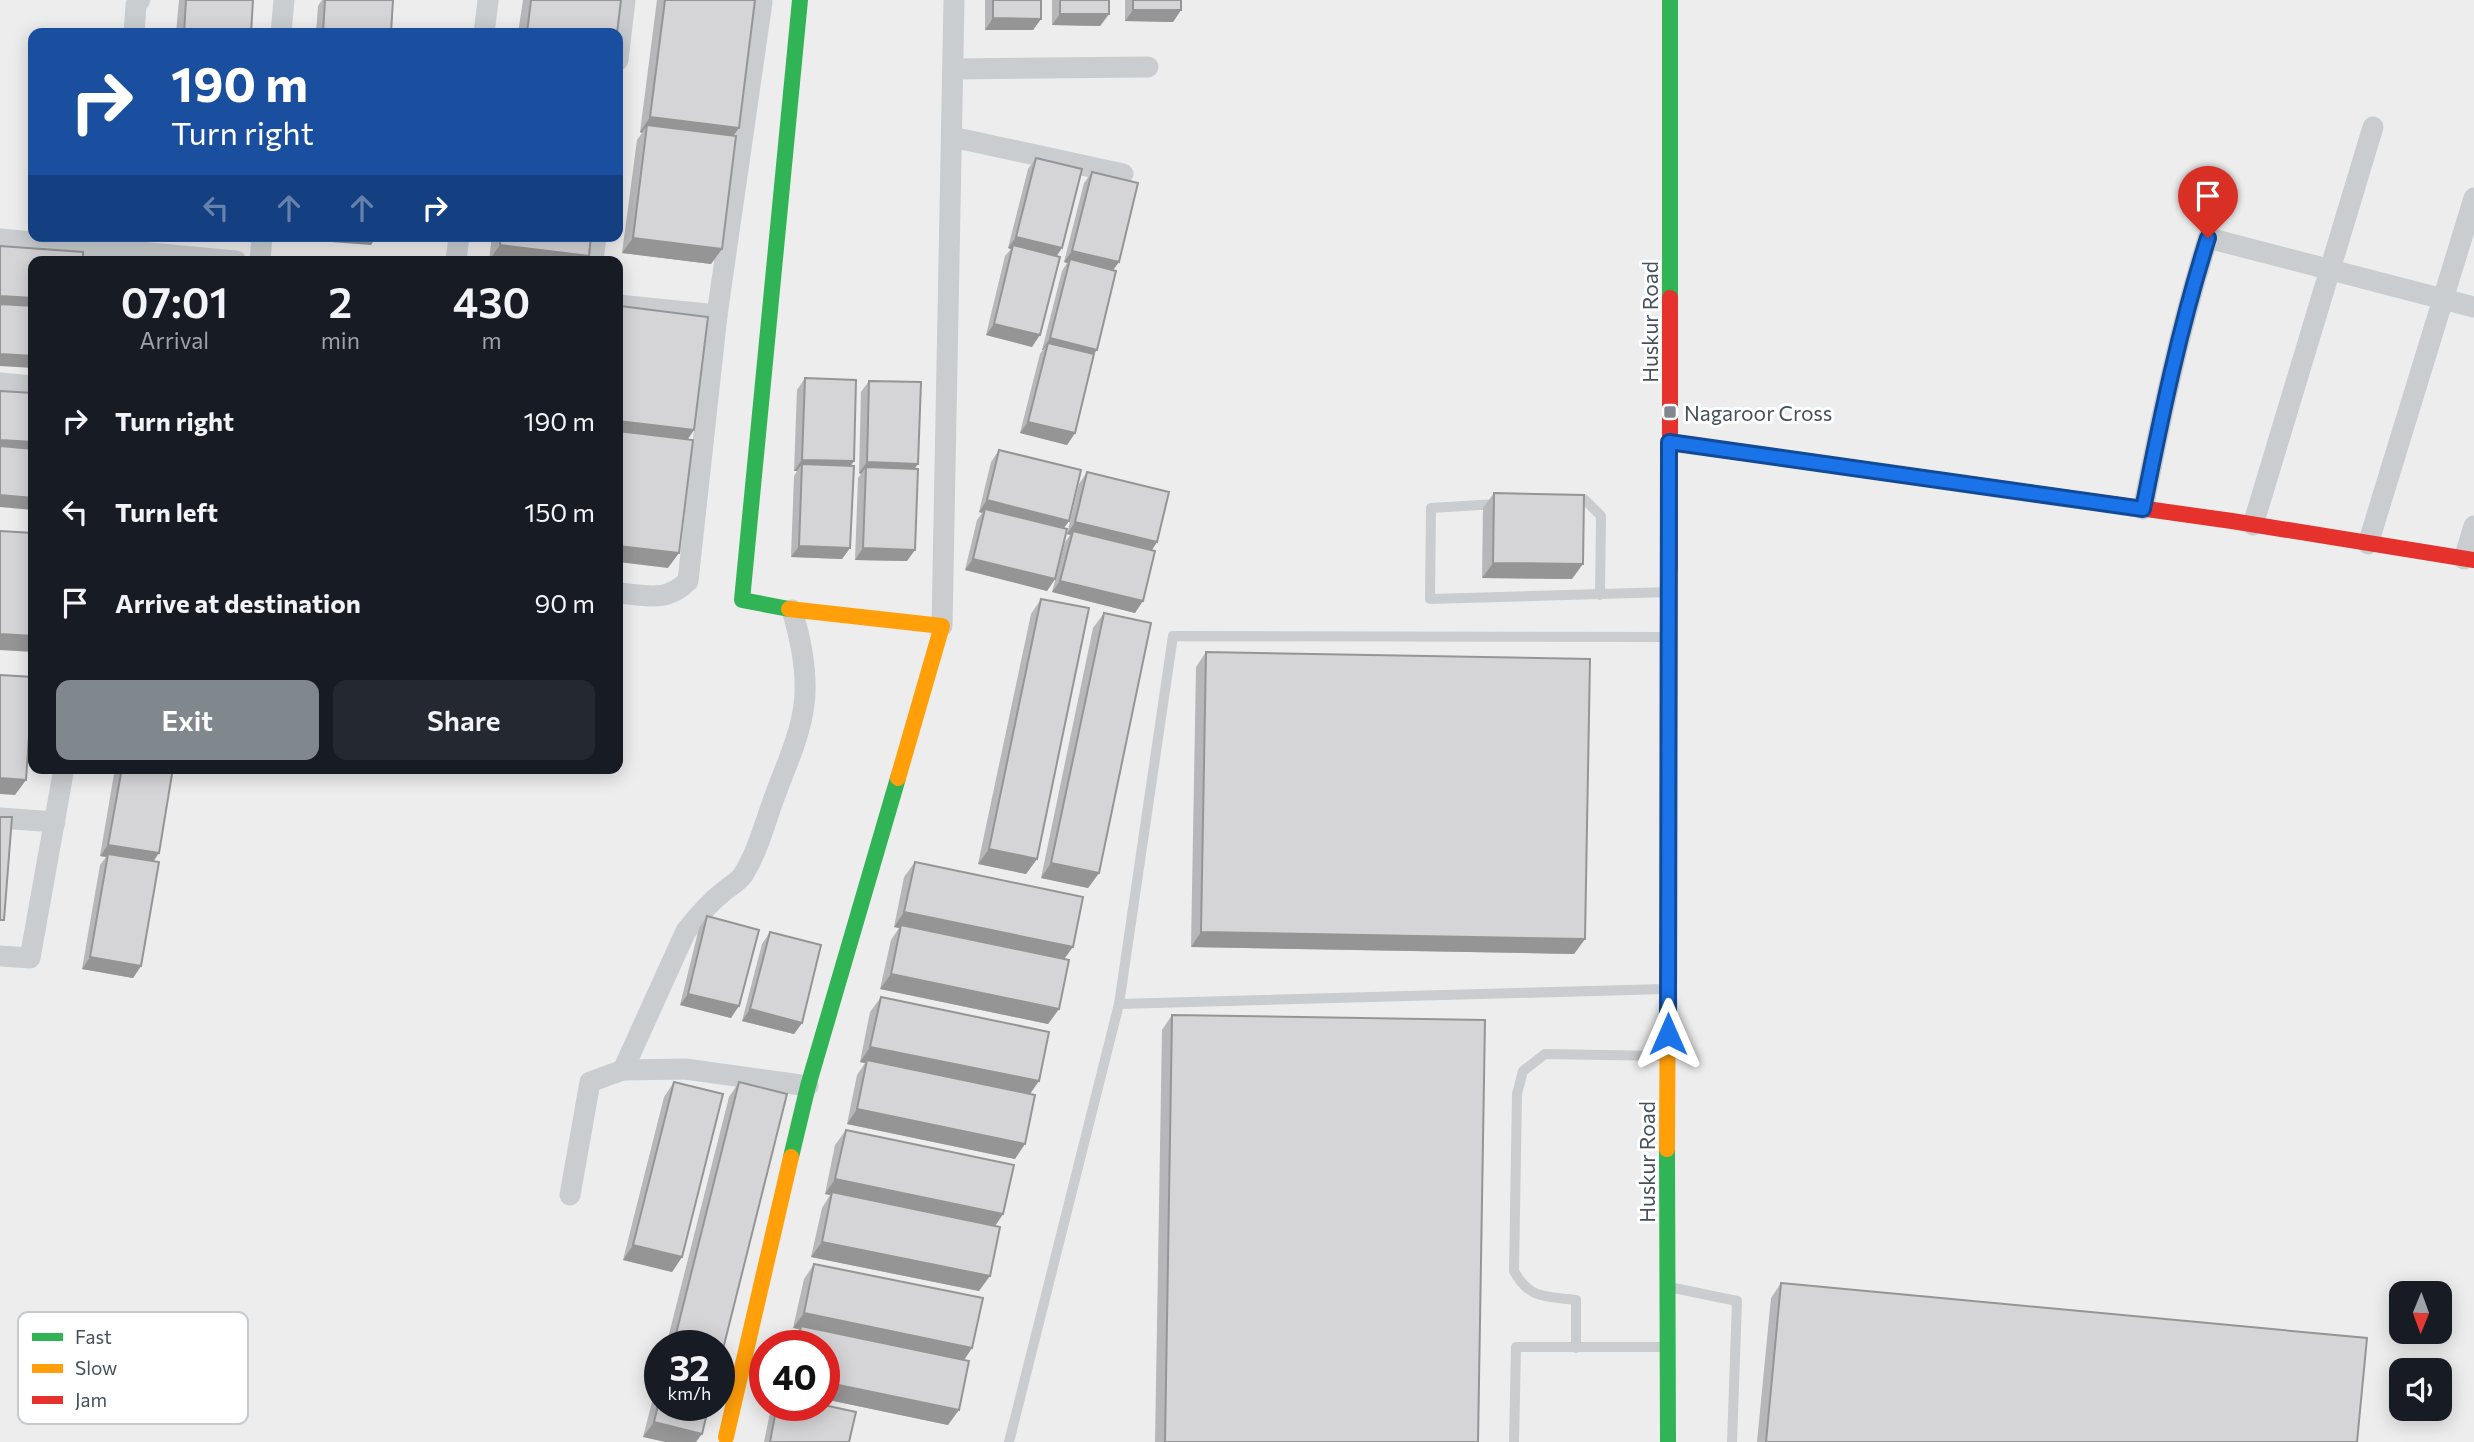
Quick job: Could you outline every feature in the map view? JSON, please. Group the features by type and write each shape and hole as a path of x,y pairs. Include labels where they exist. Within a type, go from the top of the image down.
{"street":[{"path":"281,28 284,0"},
{"path":"622,28 625,0"},
{"path":"800,0 742,600 792,610 942,626"},
{"path":"726,1437 808,1086 942,626 954,0"},
{"name":"Huskur Road","path":"1668,1442 1666,1287 1670,0"},
{"path":"485,28 488,1"},
{"path":"134,28 136,2"},
{"path":"623,593 663,596 677,592 688,580 717,315 762,2"},
{"path":"953,69 1148,67"},
{"path":"2253,525 2373,127"},
{"path":"952,137 1124,174"},
{"path":"2368,544 2474,198"},
{"path":"2143,509 2165,399 2192,288 2208,238 2474,307"},
{"path":"0,239 28,241"},
{"path":"37,242 188,256"},
{"path":"623,306 717,315"},
{"path":"0,383 28,386"},
{"path":"1669,442 2253,525 2469,559 2474,526"},
{"path":"623,1070 686,931 701,912 733,886 757,847 804,707 805,676 792,610"},
{"path":"0,956 30,958 63,774"},
{"path":"0,818 55,822"},
{"path":"569,1195 590,1082 623,1070 685,1069 808,1086"}],"lane":[{"path":"1556,501 1584,499 1601,516 1600,595"},
{"path":"1515,503 1431,508 1430,599 1669,592"},
{"path":"1009,1442 1119,1004 1173,636 1670,637"},
{"path":"1119,1004 1668,989"},
{"path":"1576,1348 1576,1300 1534,1295 1521,1285 1514,1272 1517,1094 1523,1071 1545,1054 1668,1056"},
{"path":"1666,1287 1737,1301 1732,1442"},
{"path":"1514,1442 1516,1348 1667,1347"}],"building":[{"path":"186,0 253,0 251,28 184,28"},
{"path":"325,0 393,0 391,28 323,28"},
{"path":"531,0 621,0 618,28 528,28"},
{"path":"665,0 755,0 739,128 650,117"},
{"path":"993,0 1041,0 1041,19 993,18"},
{"path":"1060,0 1109,0 1109,14 1060,14"},
{"path":"1133,0 1181,0 1181,10 1133,10"},
{"path":"647,125 736,136 722,249 633,238"},
{"path":"1036,158 1082,169 1062,248 1016,237"},
{"path":"1092,172 1138,183 1119,262 1072,251"},
{"path":"500,242 590,242 589,256 500,245"},
{"path":"1013,245 1060,257 1040,335 994,324"},
{"path":"0,246 83,252 83,256 28,256 28,298 0,296"},
{"path":"1070,259 1116,271 1097,350 1050,338"},
{"path":"0,304 28,306 28,356 0,354"},
{"path":"623,306 708,317 694,430 623,422"},
{"path":"1048,343 1094,354 1075,433 1028,422"},
{"path":"805,378 856,380 854,461 802,460"},
{"path":"869,381 921,382 918,464 867,462"},
{"path":"0,391 28,393 28,442 0,440"},
{"path":"623,432 693,440 679,553 623,547"},
{"path":"0,446 28,449 28,498 0,495"},
{"path":"999,450 1081,470 1069,521 987,500"},
{"path":"802,464 854,466 850,548 799,546"},
{"path":"866,467 918,469 915,550 863,548"},
{"path":"1087,472 1169,492 1157,542 1075,522"},
{"path":"1494,493 1584,495 1583,564 1493,563"},
{"path":"985,509 1067,529 1055,579 973,559"},
{"path":"0,531 28,533 28,636 0,634"},
{"path":"1073,531 1155,551 1143,601 1060,581"},
{"path":"1041,599 1089,608 1037,859 989,849"},
{"path":"1104,613 1151,623 1099,873 1051,863"},
{"path":"1206,652 1590,659 1585,939 1201,932"},
{"path":"0,675 28,677 26,780 0,778"},
{"path":"121,774 172,774 159,853 108,845"},
{"path":"0,817 12,817 4,920 0,920"},
{"path":"108,854 159,862 141,966 90,957"},
{"path":"915,862 1083,897 1073,947 904,912"},
{"path":"707,916 759,930 739,1006 688,994"},
{"path":"901,925 1069,960 1059,1009 891,974"},
{"path":"770,932 821,945 802,1023 750,1009"},
{"path":"881,997 1049,1032 1039,1081 870,1047"},
{"path":"1172,1015 1485,1020 1478,1442 1165,1442"},
{"path":"867,1060 1035,1095 1025,1144 857,1109"},
{"path":"674,1082 723,1094 682,1257 633,1245"},
{"path":"739,1082 787,1094 728,1330 677,1330"},
{"path":"846,1130 1014,1165 1003,1214 835,1179"},
{"path":"832,1192 1000,1227 990,1276 822,1242"},
{"path":"814,1264 983,1298 972,1348 804,1313"},
{"path":"1781,1283 2367,1338 2357,1442 1766,1442"},
{"path":"801,1326 820,1330 800,1330"},
{"path":"840,1334 969,1361 959,1410 840,1385"},
{"path":"840,1408 856,1412 849,1442 770,1442 774,1421 840,1421"},
{"path":"654,1421 705,1421 702,1434"}],"traffic: fast":[{"path":"789,609 742,600 800,0"},
{"path":"1670,0 1670,298"},
{"path":"1669,442 1933,479"},
{"path":"791,1157 808,1086 898,778"},
{"path":"1667,1149 1668,1442"}],"traffic: slow":[{"path":"1667,1149 1670,568"},
{"path":"789,609 942,626 898,778"},
{"path":"726,1437 791,1157"}],"traffic: jam":[{"path":"1670,298 1670,568"},
{"path":"1933,479 2232,521 2474,560"}],"place":[{"name":"Nagaroor Cross","path":"1670,412"}],"route":[{"path":"1668,1034 1669,442 2143,509 2165,399 2192,288 2208,238"}]}
